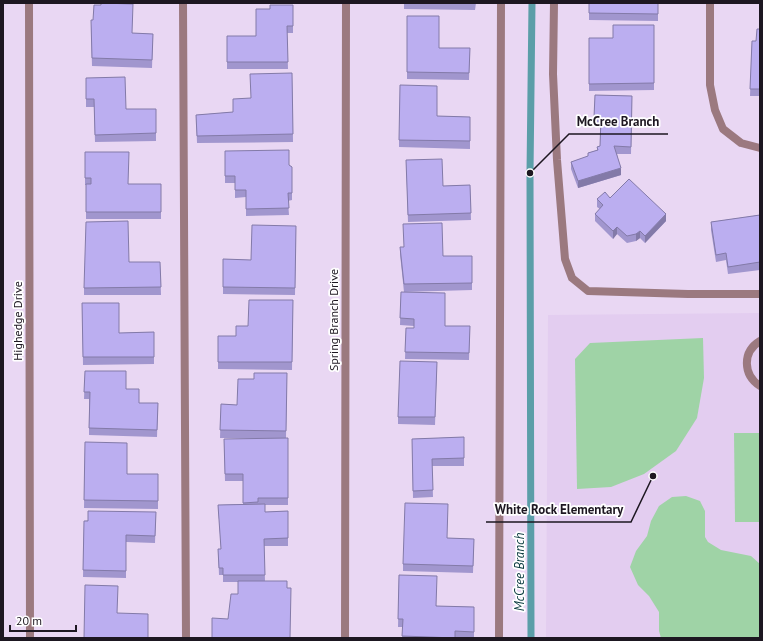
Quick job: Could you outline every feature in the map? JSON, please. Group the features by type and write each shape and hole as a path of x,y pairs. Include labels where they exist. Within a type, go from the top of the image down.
{"street":[{"name":"Highedge Drive","path":"29,3 30,638"},
{"path":"183,3 186,638"},
{"name":"Spring Branch Drive","path":"345,638 346,3"},
{"path":"499,638 501,3"},
{"path":"554,3 553,74 557,160 565,259 572,278 588,290 688,294 760,294"},
{"path":"710,3 710,85 715,110 723,129 741,143 760,148"},
{"path":"760,341 747,356 747,370 753,382 760,386"}],"shaded area":[{"path":"760,313 760,638 546,638 548,315"}],"green space":[{"path":"703,338 704,378 697,418 676,451 644,474 611,487 577,489 575,359 590,343"},
{"path":"734,433 760,433 760,522 735,522"},
{"path":"686,496 700,501 705,511 705,537 708,542 721,550 751,556 760,564 760,638 661,638 659,631 659,612 649,596 638,585 630,567 636,551 647,536 651,521 659,506 672,497"}],"building":[{"path":"101,3 133,4 132,33 153,34 152,60 92,58 91,20 93,20 94,5 101,5"},
{"path":"589,3 658,3 658,14 589,13"},
{"path":"270,5 293,5 293,26 287,26 288,62 227,62 227,36 256,36 256,9 270,9"},
{"path":"407,16 439,16 439,48 470,48 469,73 407,72"},
{"path":"613,25 654,25 654,83 589,84 589,38 613,38"},
{"path":"757,29 760,29 760,89 750,89 752,41 756,41"},
{"path":"292,73 293,134 197,136 196,115 233,112 233,99 251,98 250,74"},
{"path":"125,77 126,109 156,109 156,133 95,135 94,99 86,99 86,78"},
{"path":"400,85 437,86 437,116 470,117 470,141 399,140"},
{"path":"595,95 632,96 631,147 614,146 621,168 578,181 571,162 588,156 588,153 598,150 597,147 600,146 601,117 594,117"},
{"path":"289,150 289,165 292,167 292,193 288,193 289,208 246,209 246,190 235,190 235,176 225,176 225,151"},
{"path":"85,152 129,152 128,184 161,184 161,212 86,212 86,184 91,184 91,178 85,178"},
{"path":"442,159 443,186 470,185 471,213 408,215 406,160"},
{"path":"629,179 666,214 645,236 640,231 636,234 627,236 617,227 613,231 595,214 603,205 597,199 605,192 610,198"},
{"path":"760,215 760,262 728,267 726,253 716,255 711,222"},
{"path":"128,221 129,262 160,262 161,287 84,288 86,222"},
{"path":"442,223 443,256 472,256 472,283 404,284 400,247 404,247 403,224"},
{"path":"252,225 296,226 295,288 223,287 223,259 251,260"},
{"path":"401,292 445,293 445,326 470,326 469,353 405,352 406,328 414,328 414,319 400,318"},
{"path":"249,300 293,300 292,362 218,362 218,336 236,336 236,326 248,326"},
{"path":"82,303 119,303 119,333 154,332 154,357 83,357"},
{"path":"400,361 437,362 435,417 398,417"},
{"path":"85,371 126,371 126,389 139,389 139,403 158,403 157,430 89,428 90,392 84,392"},
{"path":"254,373 287,373 286,431 220,430 221,404 237,405 238,379 254,379"},
{"path":"464,437 464,458 432,459 433,490 413,491 412,439"},
{"path":"288,438 288,498 258,498 258,502 243,503 243,474 225,474 224,439"},
{"path":"85,442 127,443 127,474 158,474 158,501 84,500"},
{"path":"405,503 448,504 447,538 474,539 473,566 403,564"},
{"path":"265,504 265,512 288,511 288,538 264,539 265,575 223,575 223,568 219,568 218,549 221,549 218,505"},
{"path":"88,511 156,512 155,536 126,535 126,571 83,570 84,521 88,521"},
{"path":"399,575 437,576 436,606 474,607 474,632 455,631 455,638 402,636 403,619 398,619"},
{"path":"238,581 287,581 287,588 291,588 290,638 212,638 212,618 228,619 231,594 238,594"},
{"path":"85,585 118,586 117,613 148,614 148,638 84,638"}],"waterway":[{"name":"McCree Branch","path":"531,638 530,173 532,3"}],"place":[{"name":"McCree Branch","path":"530,173"},
{"name":"White Rock Elementary","path":"653,476"}]}
